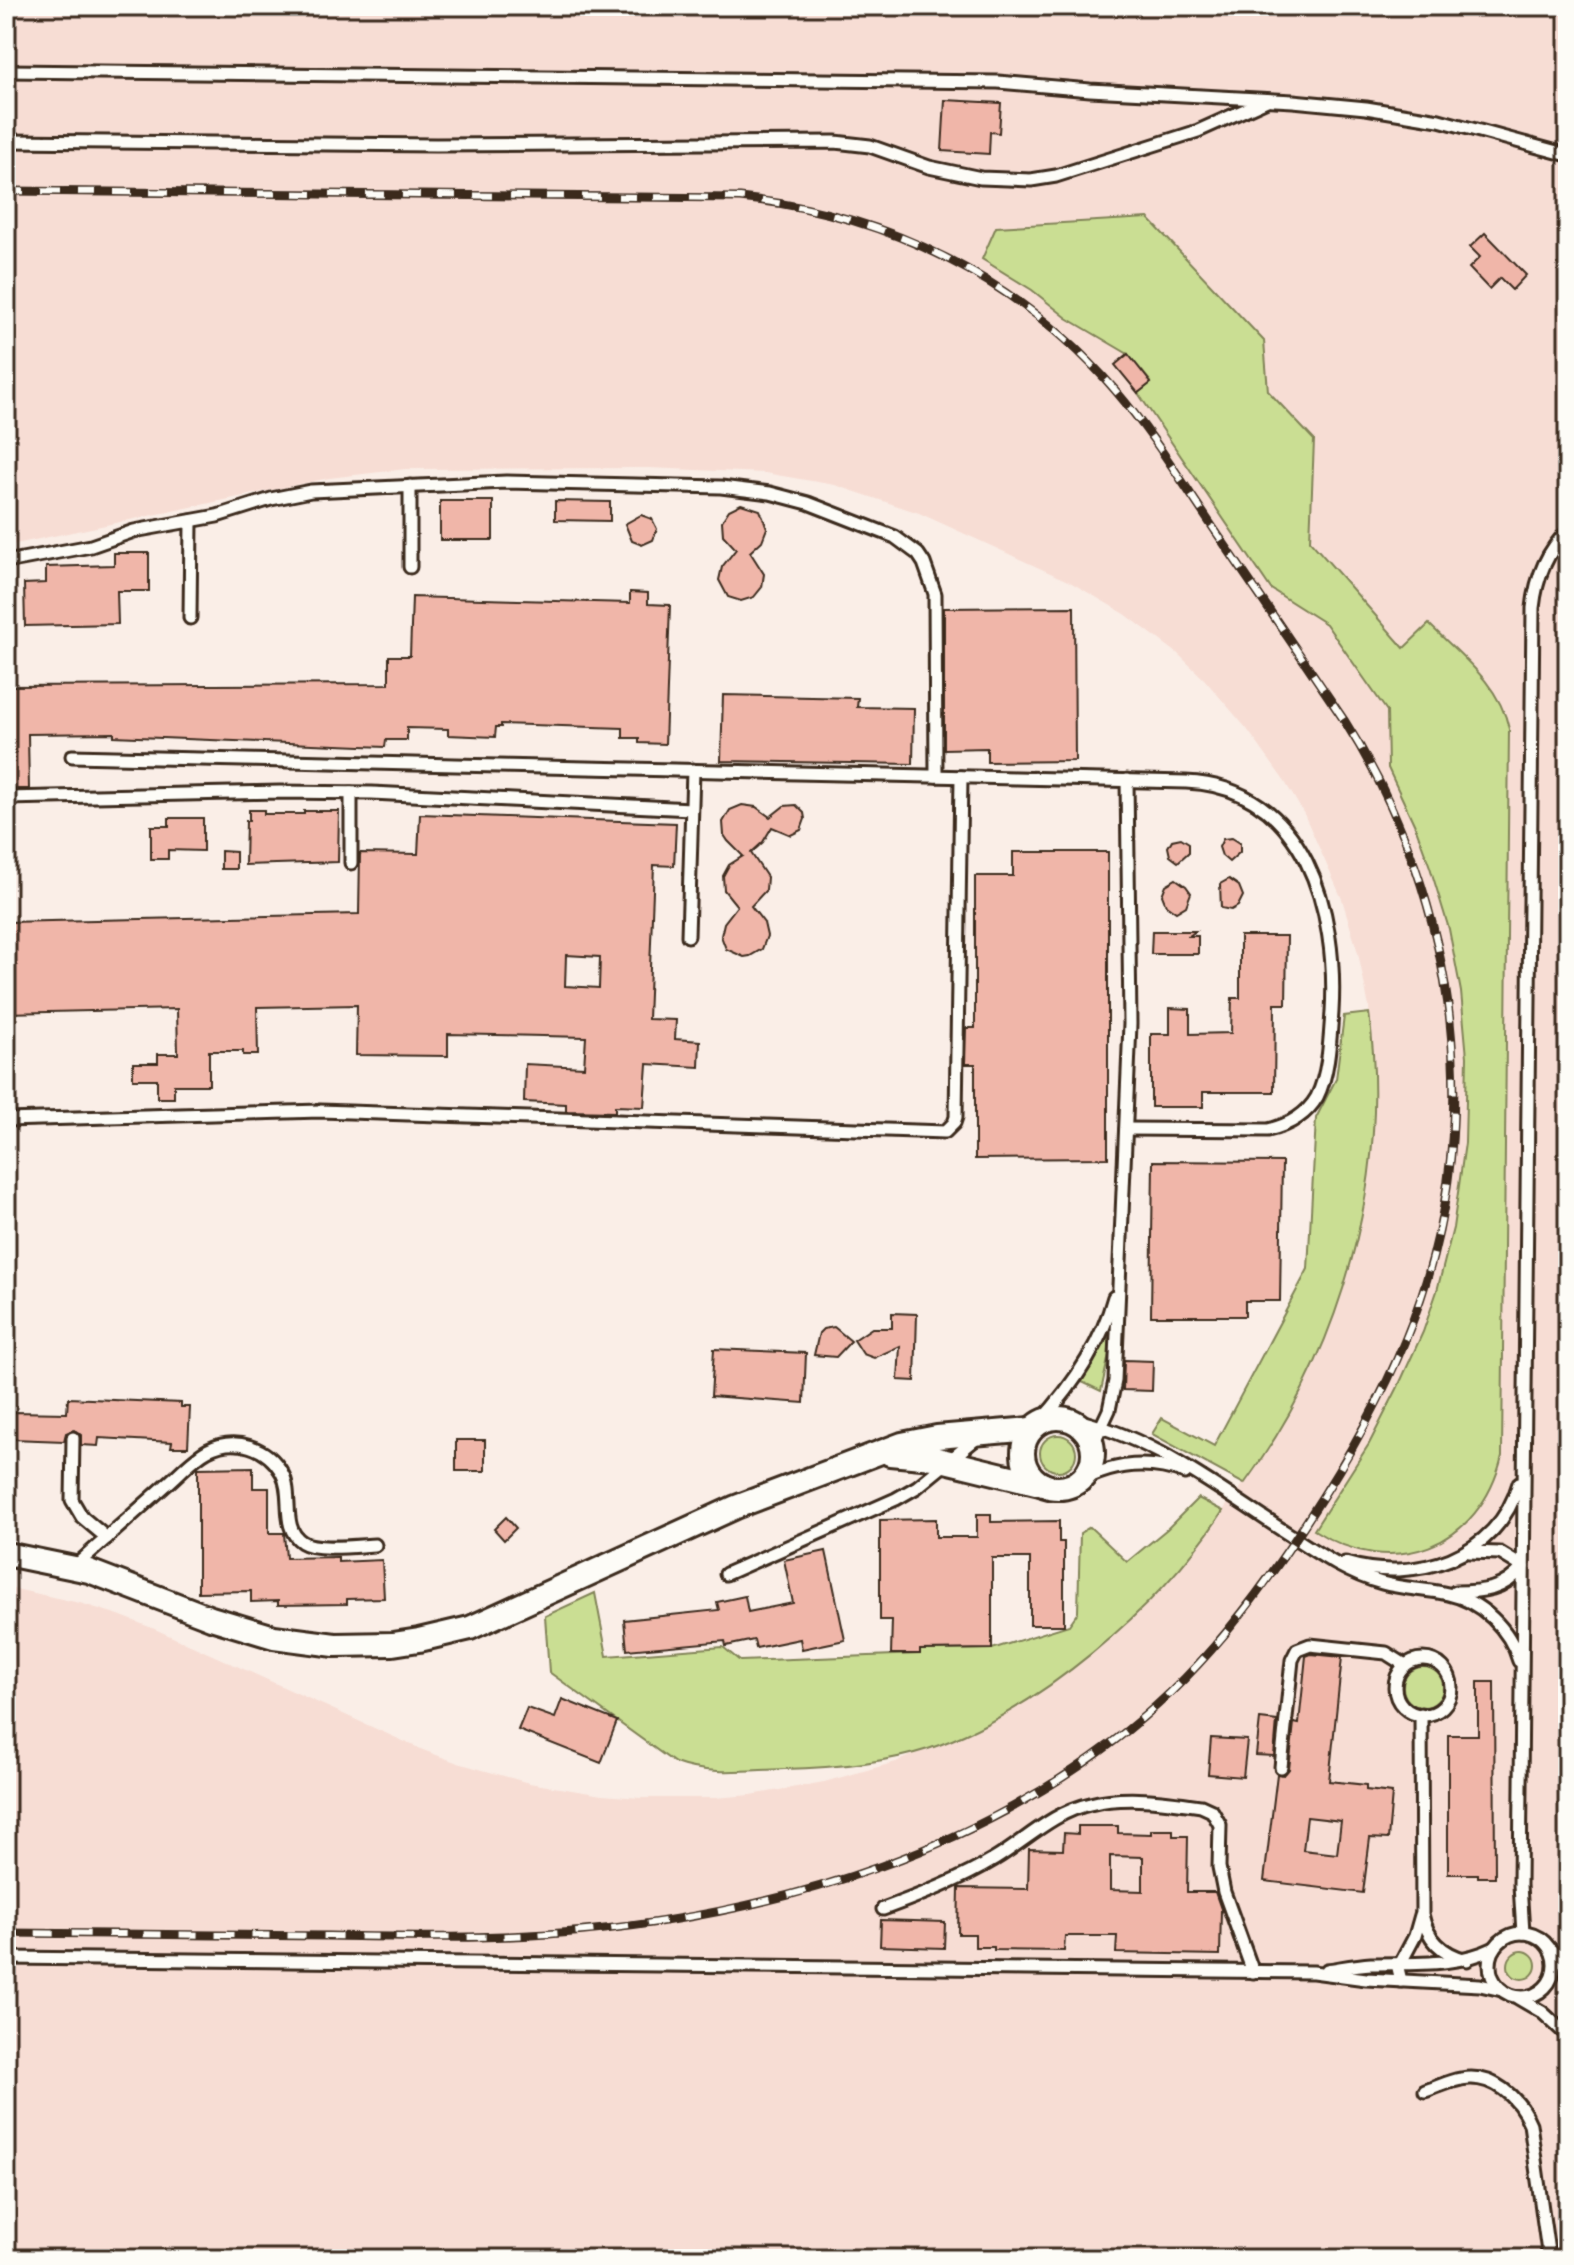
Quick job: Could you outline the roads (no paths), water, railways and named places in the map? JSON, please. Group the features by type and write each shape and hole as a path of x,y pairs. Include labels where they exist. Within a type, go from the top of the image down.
{"street":[{"path":"6,1554 73,1567 124,1583 232,1625 274,1637 335,1645 419,1640 470,1628 736,1507 877,1454 919,1440 1035,1426 1047,1419 1066,1418 1098,1435 1092,1463 1082,1479 1065,1488 947,1462 877,1454"},
{"path":"1035,1426 1023,1447 1023,1457 1030,1474 1046,1486"}],"lane":[{"path":"6,71 939,79 1342,105 1414,116 1568,155"},
{"path":"6,141 436,145 847,142 941,170 993,180 1019,181 1056,176 1184,136 1268,100"},
{"path":"6,562 91,546 134,531 191,521 301,493 410,486 553,483 745,489 798,500 895,537 918,554 924,563 935,594 936,776"},
{"path":"410,486 410,567"},
{"path":"190,618 191,521"},
{"path":"1523,1933 1520,1885 1533,608 1544,563 1568,531"},
{"path":"72,756 1127,780 1221,786 1253,800 1280,822 1302,853 1319,893 1330,950 1333,1003 1321,1087 1310,1107 1292,1122 1268,1130 1126,1129"},
{"path":"688,936 693,770"},
{"path":"6,1120 320,1111 945,1132 956,1117 961,777"},
{"path":"1127,780 1131,976 1115,1381 1098,1435 1157,1449 1357,1574 1380,1582 1458,1597 1487,1613 1509,1638 1522,1670"},
{"path":"6,798 351,793 691,809"},
{"path":"351,793 351,863"},
{"path":"1035,1426 1067,1391 1092,1352 1112,1306 1118,1282"},
{"path":"726,1574 896,1499 917,1487 985,1433"},
{"path":"73,1438 72,1500 82,1517 107,1538"},
{"path":"73,1567 200,1455 218,1446 238,1444 260,1450 283,1474 289,1493 289,1522 299,1540 312,1546 375,1545"},
{"path":"1467,1553 1490,1535 1508,1512 1519,1486 1524,1455"},
{"path":"1074,1485 1115,1467 1145,1465 1176,1470 1211,1485"},
{"path":"1316,1551 1351,1565 1389,1570 1440,1564 1478,1551 1500,1553 1523,1567"},
{"path":"1434,1592 1485,1591 1510,1580 1523,1567"},
{"path":"1281,1767 1292,1660 1297,1650 1310,1645 1380,1652 1393,1656 1405,1665"},
{"path":"1418,1659 1431,1660 1443,1668 1450,1680 1450,1694 1443,1706 1431,1713 1421,1714 1405,1708 1397,1697 1397,1677 1405,1665 1418,1659"},
{"path":"1401,1981 1398,1973 1422,1914 1421,1714"},
{"path":"883,1909 967,1874 1078,1807 1120,1800 1201,1806 1212,1811 1220,1825 1219,1867 1224,1892 1253,1972"},
{"path":"1422,1914 1432,1941 1448,1953 1467,1960"},
{"path":"1313,1972 1366,1965 1467,1960 1495,1948 1504,1939 1523,1933 1536,1936 1568,1967"},
{"path":"1514,1996 1534,1994 1549,1982 1554,1963 1546,1945"},
{"path":"1495,1948 1490,1967 1494,1980 1502,1990"},
{"path":"6,1958 1313,1972 1480,1985 1502,1990 1542,2012 1568,2036"},
{"path":"1425,2091 1461,2079 1481,2080 1499,2087 1521,2106 1530,2124 1549,2259"}],"railway":[{"path":"6,191 740,198 794,206 897,236 993,284 1037,315 1078,350 1129,406 1344,720 1384,791 1415,866 1437,943 1450,1022 1454,1102 1448,1182 1432,1261 1396,1362 1335,1477 1260,1589 1190,1673 1107,1747 1036,1794 961,1833 882,1866 800,1892 716,1912 632,1926 548,1934 466,1937 6,1933"}]}
